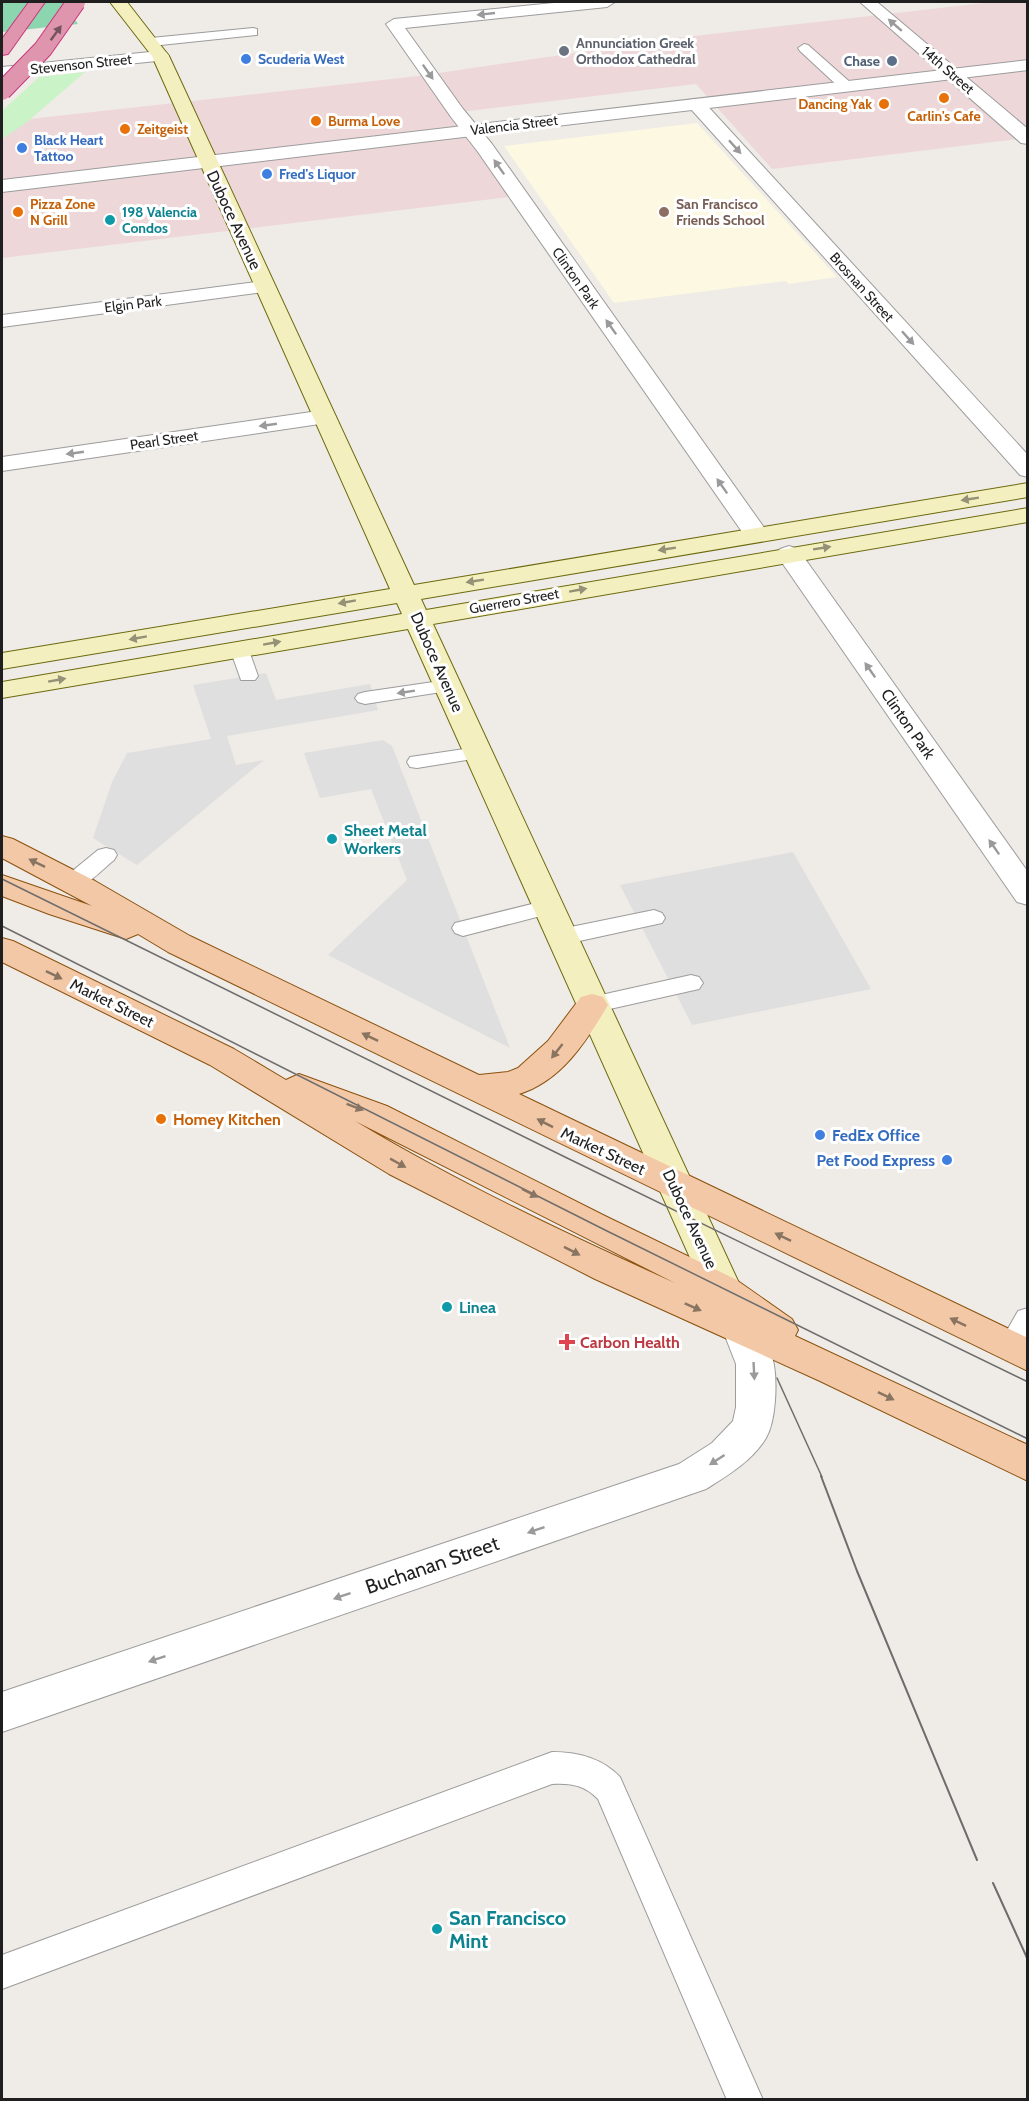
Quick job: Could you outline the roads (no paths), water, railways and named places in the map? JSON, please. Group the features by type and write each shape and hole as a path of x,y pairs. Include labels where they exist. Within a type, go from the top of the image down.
{"highway":[{"path":"2,50 37,2"},
{"path":"2,91 56,34 76,2"}],"main road":[{"name":"Duboce Avenue","path":"120,2 156,49 741,1328"},
{"name":"Guerrero Street","path":"2,661 405,592 1028,490"},
{"name":"Guerrero Street","path":"2,690 1028,515"},
{"name":"Market Street","path":"2,846 73,882 179,945 674,1184 1022,1341"},
{"name":"Market Street","path":"2,885 60,907 179,945"},
{"name":"Market Street","path":"2,949 222,1057 401,1165 608,1269 833,1370 1028,1464"},
{"path":"475,1088 517,1082 536,1074 548,1063 592,1005"},
{"name":"Market Street","path":"222,1057 375,1115 592,1226 723,1289 833,1370"}],"street":[{"name":"Clinton Park","path":"607,2 394,24 485,148 756,534"},
{"name":"14th Street","path":"868,2 1028,139"},
{"name":"Stevenson Street","path":"2,72 156,49"},
{"name":"Valencia Street","path":"2,186 1028,65"},
{"name":"Brosnan Street","path":"696,104 1028,470"},
{"name":"Elgin Park","path":"2,321 264,286"},
{"name":"Pearl Street","path":"2,464 326,417"},
{"name":"Clinton Park","path":"789,554 1028,895"},
{"name":"Buchanan Street","path":"2,1712 692,1476 726,1455 751,1428 755,1407 755,1364 741,1328"}],"lane":[{"path":"156,49 253,32"},
{"path":"804,48 846,86"},
{"path":"240,649 248,676"},
{"path":"365,698 447,686"},
{"path":"417,762 478,753"},
{"path":"73,882 106,855"},
{"path":"463,927 548,907"},
{"path":"561,937 654,918"},
{"path":"592,1005 691,983"},
{"path":"2,1972 552,1768 568,1767 598,1776 609,1788 746,2100"}],"tram line":[{"path":"2,879 567,1158 1028,1382"},
{"path":"2,926 605,1230 1028,1439"},
{"path":"777,1378 822,1477"},
{"path":"821,1476 857,1571 977,1860"},
{"path":"993,1883 1028,1960"}],"place":[{"name":"Annunciation Greek Orthodox Cathedral","path":"564,51"},
{"name":"Scuderia West","path":"246,59"},
{"name":"Chase","path":"892,61"},
{"name":"Carlin's Cafe","path":"944,98"},
{"name":"Dancing Yak","path":"884,104"},
{"name":"Burma Love","path":"316,121"},
{"name":"Zeitgeist","path":"125,129"},
{"name":"Black Heart Tattoo","path":"22,148"},
{"name":"Fred's Liquor","path":"267,174"},
{"name":"Pizza Zone N Grill","path":"18,212"},
{"name":"San Francisco Friends School","path":"664,212"},
{"name":"198 Valencia Condos","path":"110,220"},
{"name":"Sheet Metal Workers","path":"332,839"},
{"name":"Homey Kitchen","path":"161,1119"},
{"name":"FedEx Office","path":"820,1135"},
{"name":"Pet Food Express","path":"947,1160"},
{"name":"Linea","path":"447,1307"},
{"name":"Carbon Health","path":"567,1342"},
{"name":"San Francisco Mint","path":"437,1929"}]}
